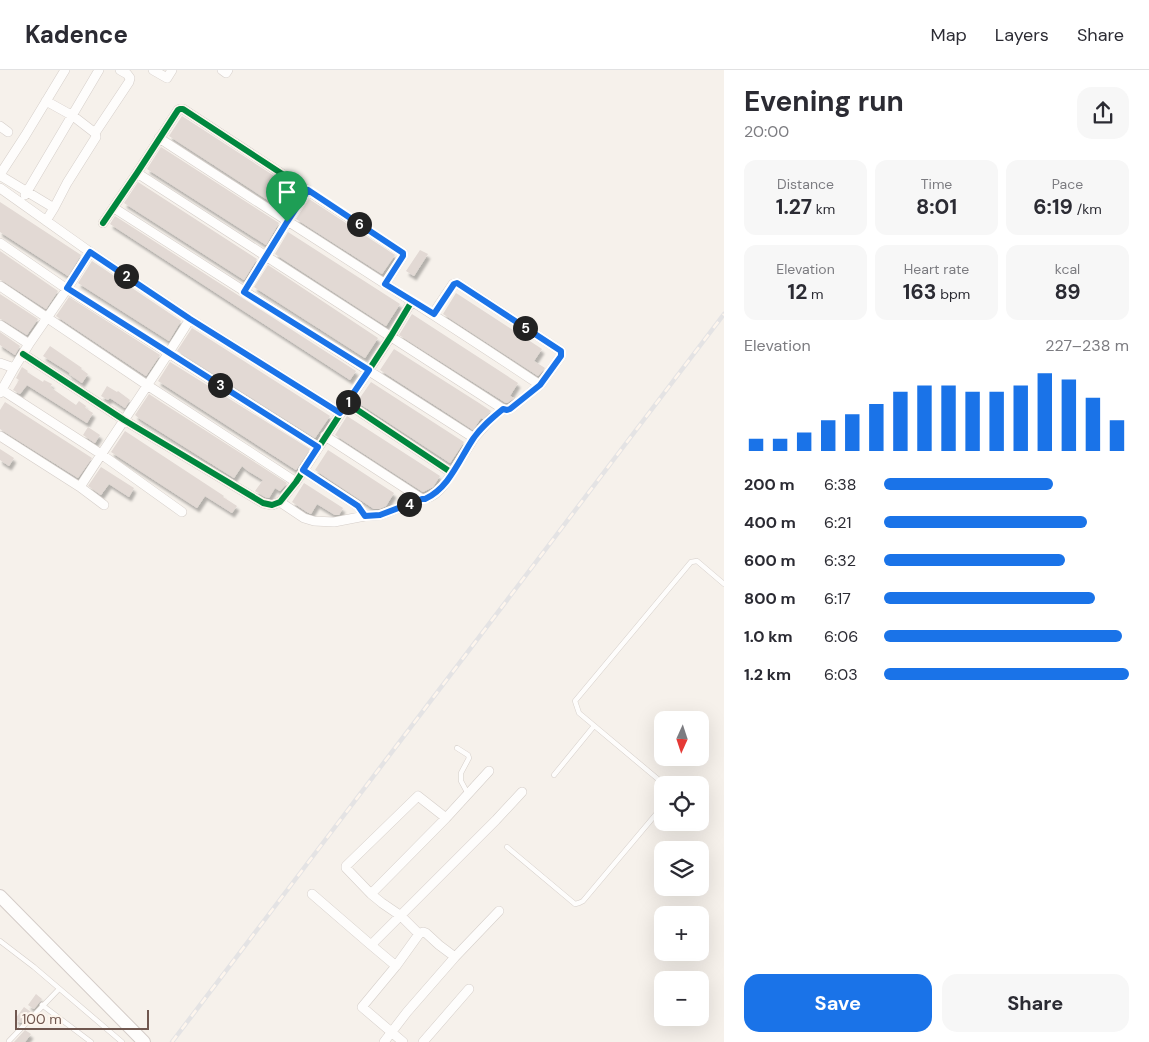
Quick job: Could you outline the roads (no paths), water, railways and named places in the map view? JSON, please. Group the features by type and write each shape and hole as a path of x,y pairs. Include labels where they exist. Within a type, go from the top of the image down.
{"street":[{"path":"54,208 1,176 1,173 65,70"},
{"path":"21,202 100,70"},
{"path":"46,221 95,139 96,133 129,82 130,78 127,74 120,70"},
{"path":"153,70 167,78 172,70"},
{"path":"222,70 226,73 228,70"},
{"path":"46,101 73,116 96,133"},
{"path":"103,223 178,110 183,109 403,253 403,256 385,284"},
{"path":"0,126 8,132"},
{"path":"159,138 287,222 434,314 540,385"},
{"path":"137,173 503,409 510,409 540,385 561,356 561,351 457,283 454,284 434,314"},
{"path":"0,188 90,252 190,319 340,413"},
{"path":"244,292 308,190"},
{"path":"114,208 474,438"},
{"path":"0,243 67,288 318,447"},
{"path":"90,252 29,344 1,392 101,454 182,512"},
{"path":"0,286 296,482"},
{"path":"23,354 124,420 263,503 272,505 280,502 296,482 412,301"},
{"path":"80,487 190,319"},
{"path":"0,325 29,344"},
{"path":"0,363 14,368"},
{"path":"347,403 452,473"},
{"path":"280,502 304,518 314,521 334,522 380,515 430,497 442,487 474,438 503,409"},
{"path":"0,436 80,487 104,505"},
{"path":"325,436 422,499"},
{"path":"303,470 358,506 365,516"},
{"path":"371,894 446,818 489,771"},
{"path":"371,945 522,792"},
{"path":"419,934 401,916 382,904 371,894 346,870 346,866 418,796 446,818"},
{"path":"312,894 396,966"},
{"path":"0,896 143,1042"},
{"path":"384,1042 454,957 499,911"},
{"path":"403,1042 362,1007 396,966 419,934 426,933 454,957"},
{"path":"423,1042 469,989"}],"lane":[{"path":"654,776 579,713 575,701 691,562 697,561 724,584"},
{"path":"554,775 594,726"},
{"path":"457,748 468,755 469,758 461,773 461,781 468,795"},
{"path":"507,847 575,904 579,904 654,817"},
{"path":"0,941 34,967 122,1042"},
{"path":"9,1041 59,989"},
{"path":"42,1005 91,1042"}],"railway":[{"path":"172,1042 724,314"}]}
